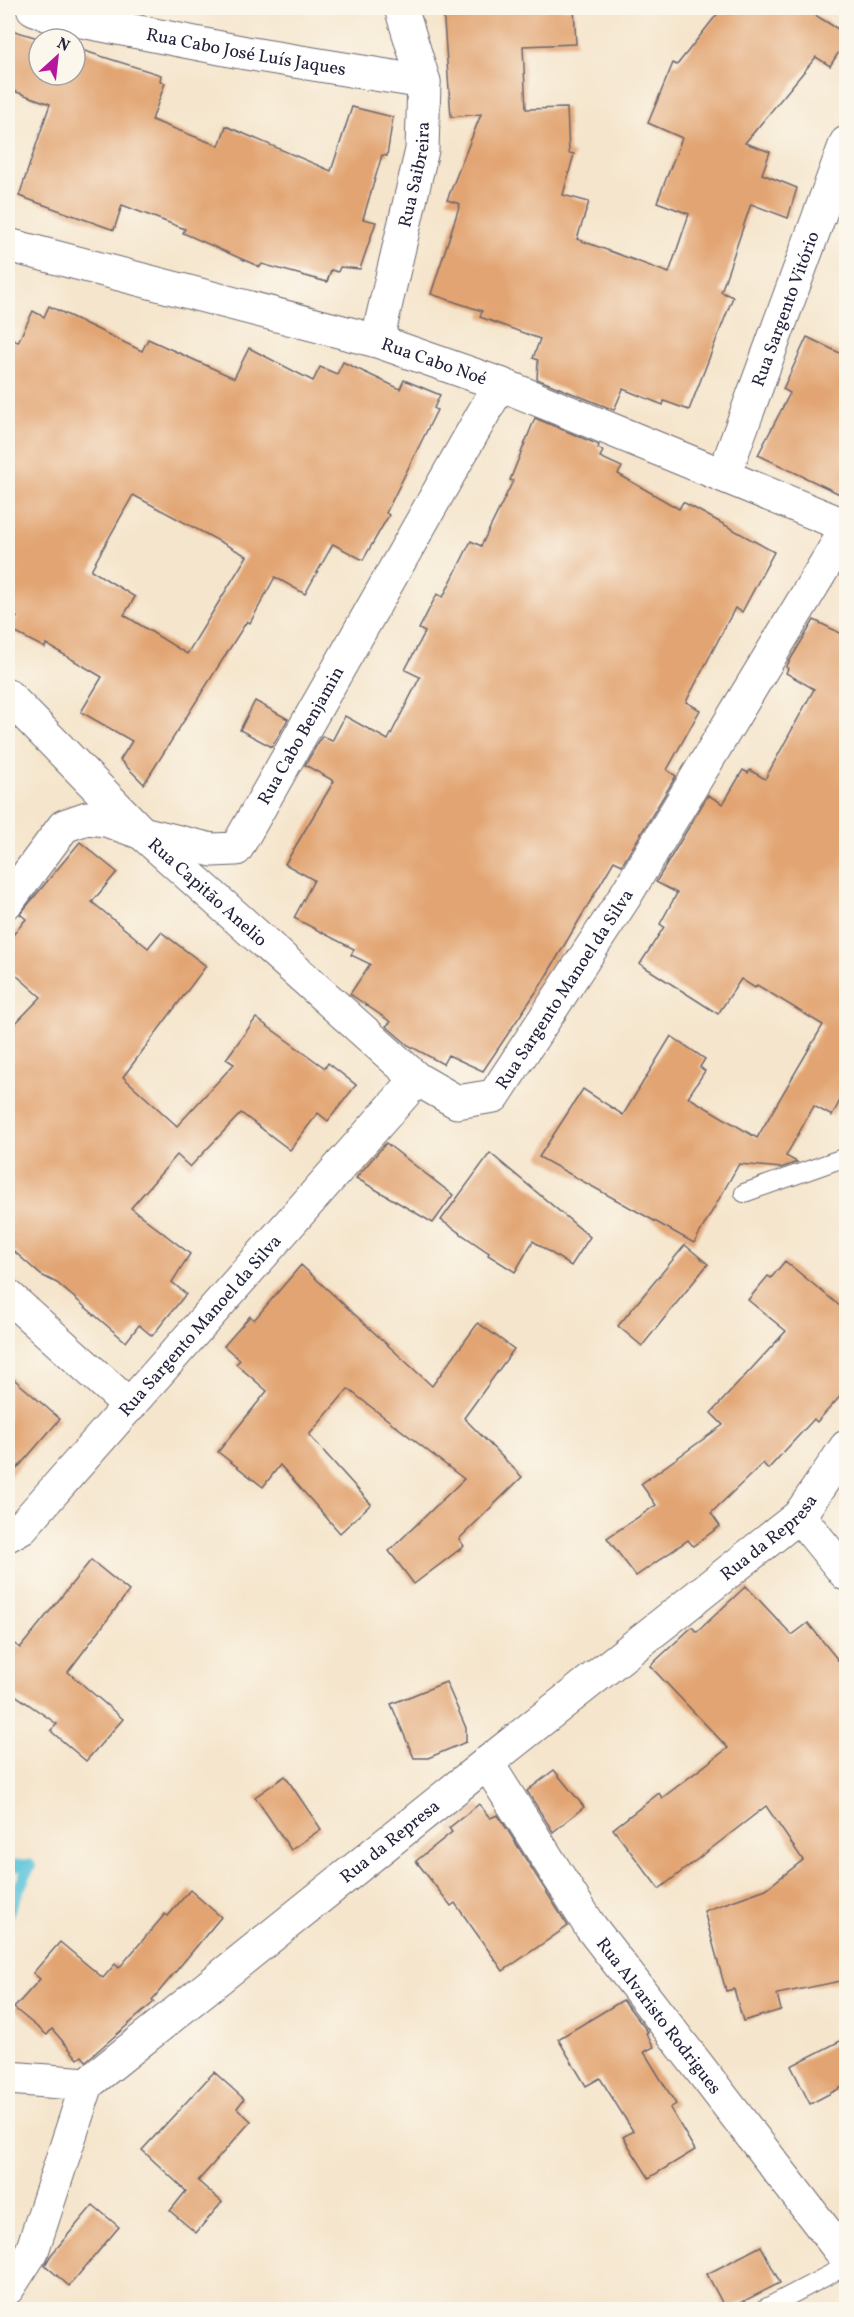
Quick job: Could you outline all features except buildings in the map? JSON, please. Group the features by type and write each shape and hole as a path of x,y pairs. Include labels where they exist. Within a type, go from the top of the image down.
{"street":[{"name":"Rua Cabo José Luís Jaques","path":"33,8 46,14 246,53 424,82"},
{"name":"Rua Saibreira","path":"377,341 422,150 424,82 401,8"},
{"name":"Rua Sargento Vitório","path":"724,475 846,143"},
{"name":"Rua Cabo Noé","path":"8,245 377,341 500,384 724,475 846,528"},
{"name":"Rua Cabo Benjamin","path":"8,901 64,826 87,818 106,820 142,833 212,850 236,849 500,384"},
{"name":"Rua Sargento Manoel da Silva","path":"8,1535 22,1527 417,1079 457,1102 494,1096 624,898 846,528"},
{"name":"Rua Capitão Anelio","path":"8,696 142,833 417,1079"},
{"path":"8,1296 130,1406"},
{"name":"Rua da Represa","path":"87,2085 486,1763 799,1516 846,1447"},
{"path":"799,1516 846,1574"},
{"name":"Rua Alvaristo Rodrigues","path":"486,1763 590,1926 846,2258"},
{"path":"8,2078 87,2085 32,2251 8,2288"}],"lane":[{"path":"744,1193 846,1157"},
{"path":"762,2310 846,2266"}],"waterway":[{"path":"8,1866 30,1865 8,1912"}]}
